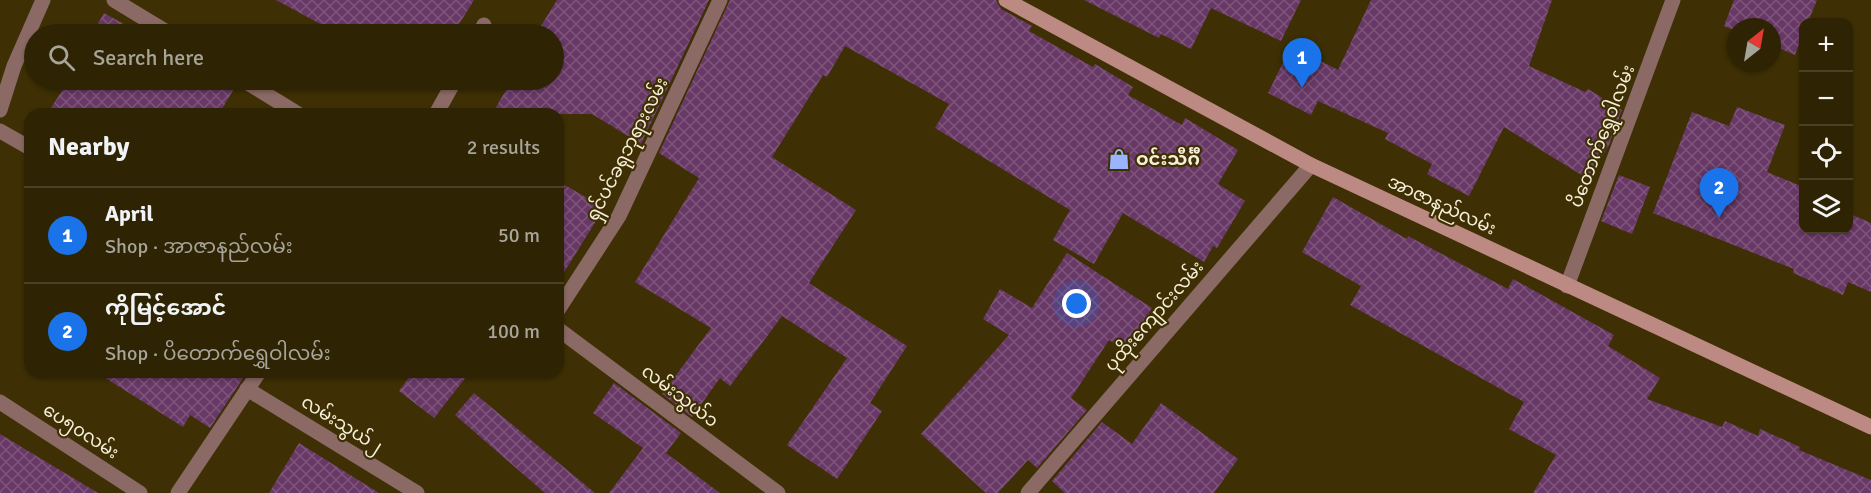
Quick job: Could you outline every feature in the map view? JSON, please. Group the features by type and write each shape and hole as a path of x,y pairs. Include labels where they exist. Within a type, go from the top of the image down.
{"main road":[{"name":"အာဇာနည်လမ်း","path":"1006,0 1311,165 1871,427"}],"street":[{"path":"32,24 42,0"},
{"path":"114,0 154,24"},
{"name":"ရှင်ပင်ခရုဘုရားလမ်း","path":"564,301 619,216 720,0"},
{"name":"ပိတောက်ရွှေဝါလမ်း","path":"1567,286 1673,0"},
{"path":"0,110 24,42"},
{"path":"259,90 288,108"},
{"path":"439,108 449,90"},
{"path":"0,131 24,145"},
{"name":"ပုထိုးကျောင်းလမ်း","path":"1028,493 1311,165"},
{"name":"လမ်းသွယ်၁","path":"564,333 778,493"},
{"path":"178,493 255,378"},
{"name":"လမ်းသွယ်၂","path":"247,389 417,493"},
{"name":"ပေ၅၀လမ်း","path":"0,402 140,493"}],"building":[{"path":"276,0 474,0 459,24 320,24"},
{"path":"557,0 709,0 641,144 592,114 564,114 564,108 496,108 506,90 564,90 564,24 542,24"},
{"path":"730,0 996,0 1001,9 1032,26 1029,31 1093,67 1095,64 1133,87 1128,95 1182,125 1185,118 1238,150 1218,184 1245,201 1217,248 1213,246 1204,262 1123,213 1094,264 1053,240 1070,210 935,128 949,104 845,46 827,77 823,75 772,157 856,210 809,283 907,346 870,403 882,411 837,479 787,445 847,358 782,316 730,386 720,378 692,417 662,394 711,328 635,282 699,178 659,153"},
{"path":"1084,0 1301,0 1281,41 1211,8 1191,49 1161,34 1159,38"},
{"path":"1371,0 1552,0 1529,66 1585,92 1588,89 1622,110 1609,145 1588,179 1504,127 1469,196 1427,174 1432,164 1385,139 1388,133 1318,101 1311,115 1268,93 1291,46 1338,70"},
{"path":"1734,0 1817,0 1810,18 1799,18 1799,44 1795,55 1781,49 1781,18 1727,18"},
{"path":"104,13 124,24 98,24"},
{"path":"63,90 233,90 223,108 51,108"},
{"path":"1737,107 1785,125 1767,172 1799,185 1799,234 1853,234 1853,215 1871,223 1871,292 1848,282 1843,295 1793,273 1794,269 1653,213 1692,112 1729,126"},
{"path":"1619,175 1650,187 1632,234 1601,221"},
{"path":"564,185 604,208 564,272"},
{"path":"1333,197 1407,239 1408,236 1508,289 1513,279 1614,335 1608,346 1660,378 1647,399 1722,427 1725,421 1758,436 1760,429 1800,447 1799,450 1871,480 1871,493 1533,493 1556,455 1509,429 1524,402 1350,305 1361,286 1302,252"},
{"path":"1067,253 1152,308 1125,350 1109,340 1071,398 1087,410 1037,468 1028,460 998,493 986,493 921,434 1009,335 983,319 1000,289 1032,308"},
{"path":"105,378 243,378 210,428 190,415 183,427"},
{"path":"409,378 465,378 434,418 399,391"},
{"path":"614,383 681,433 666,453 720,493 609,493 643,448 593,413"},
{"path":"474,393 595,493 545,493 455,415"},
{"path":"1161,403 1238,459 1214,493 1065,493 1052,481 1102,422 1132,444"},
{"path":"0,434 98,493 0,493"},
{"path":"299,443 379,493 269,493"}],"place":[{"name":"April","path":"1302,88"},
{"name":"ဝင်းသီင်္ဂီ","path":"1119,159"},
{"name":"ကိုမြင့်အောင်","path":"1719,218"}]}
